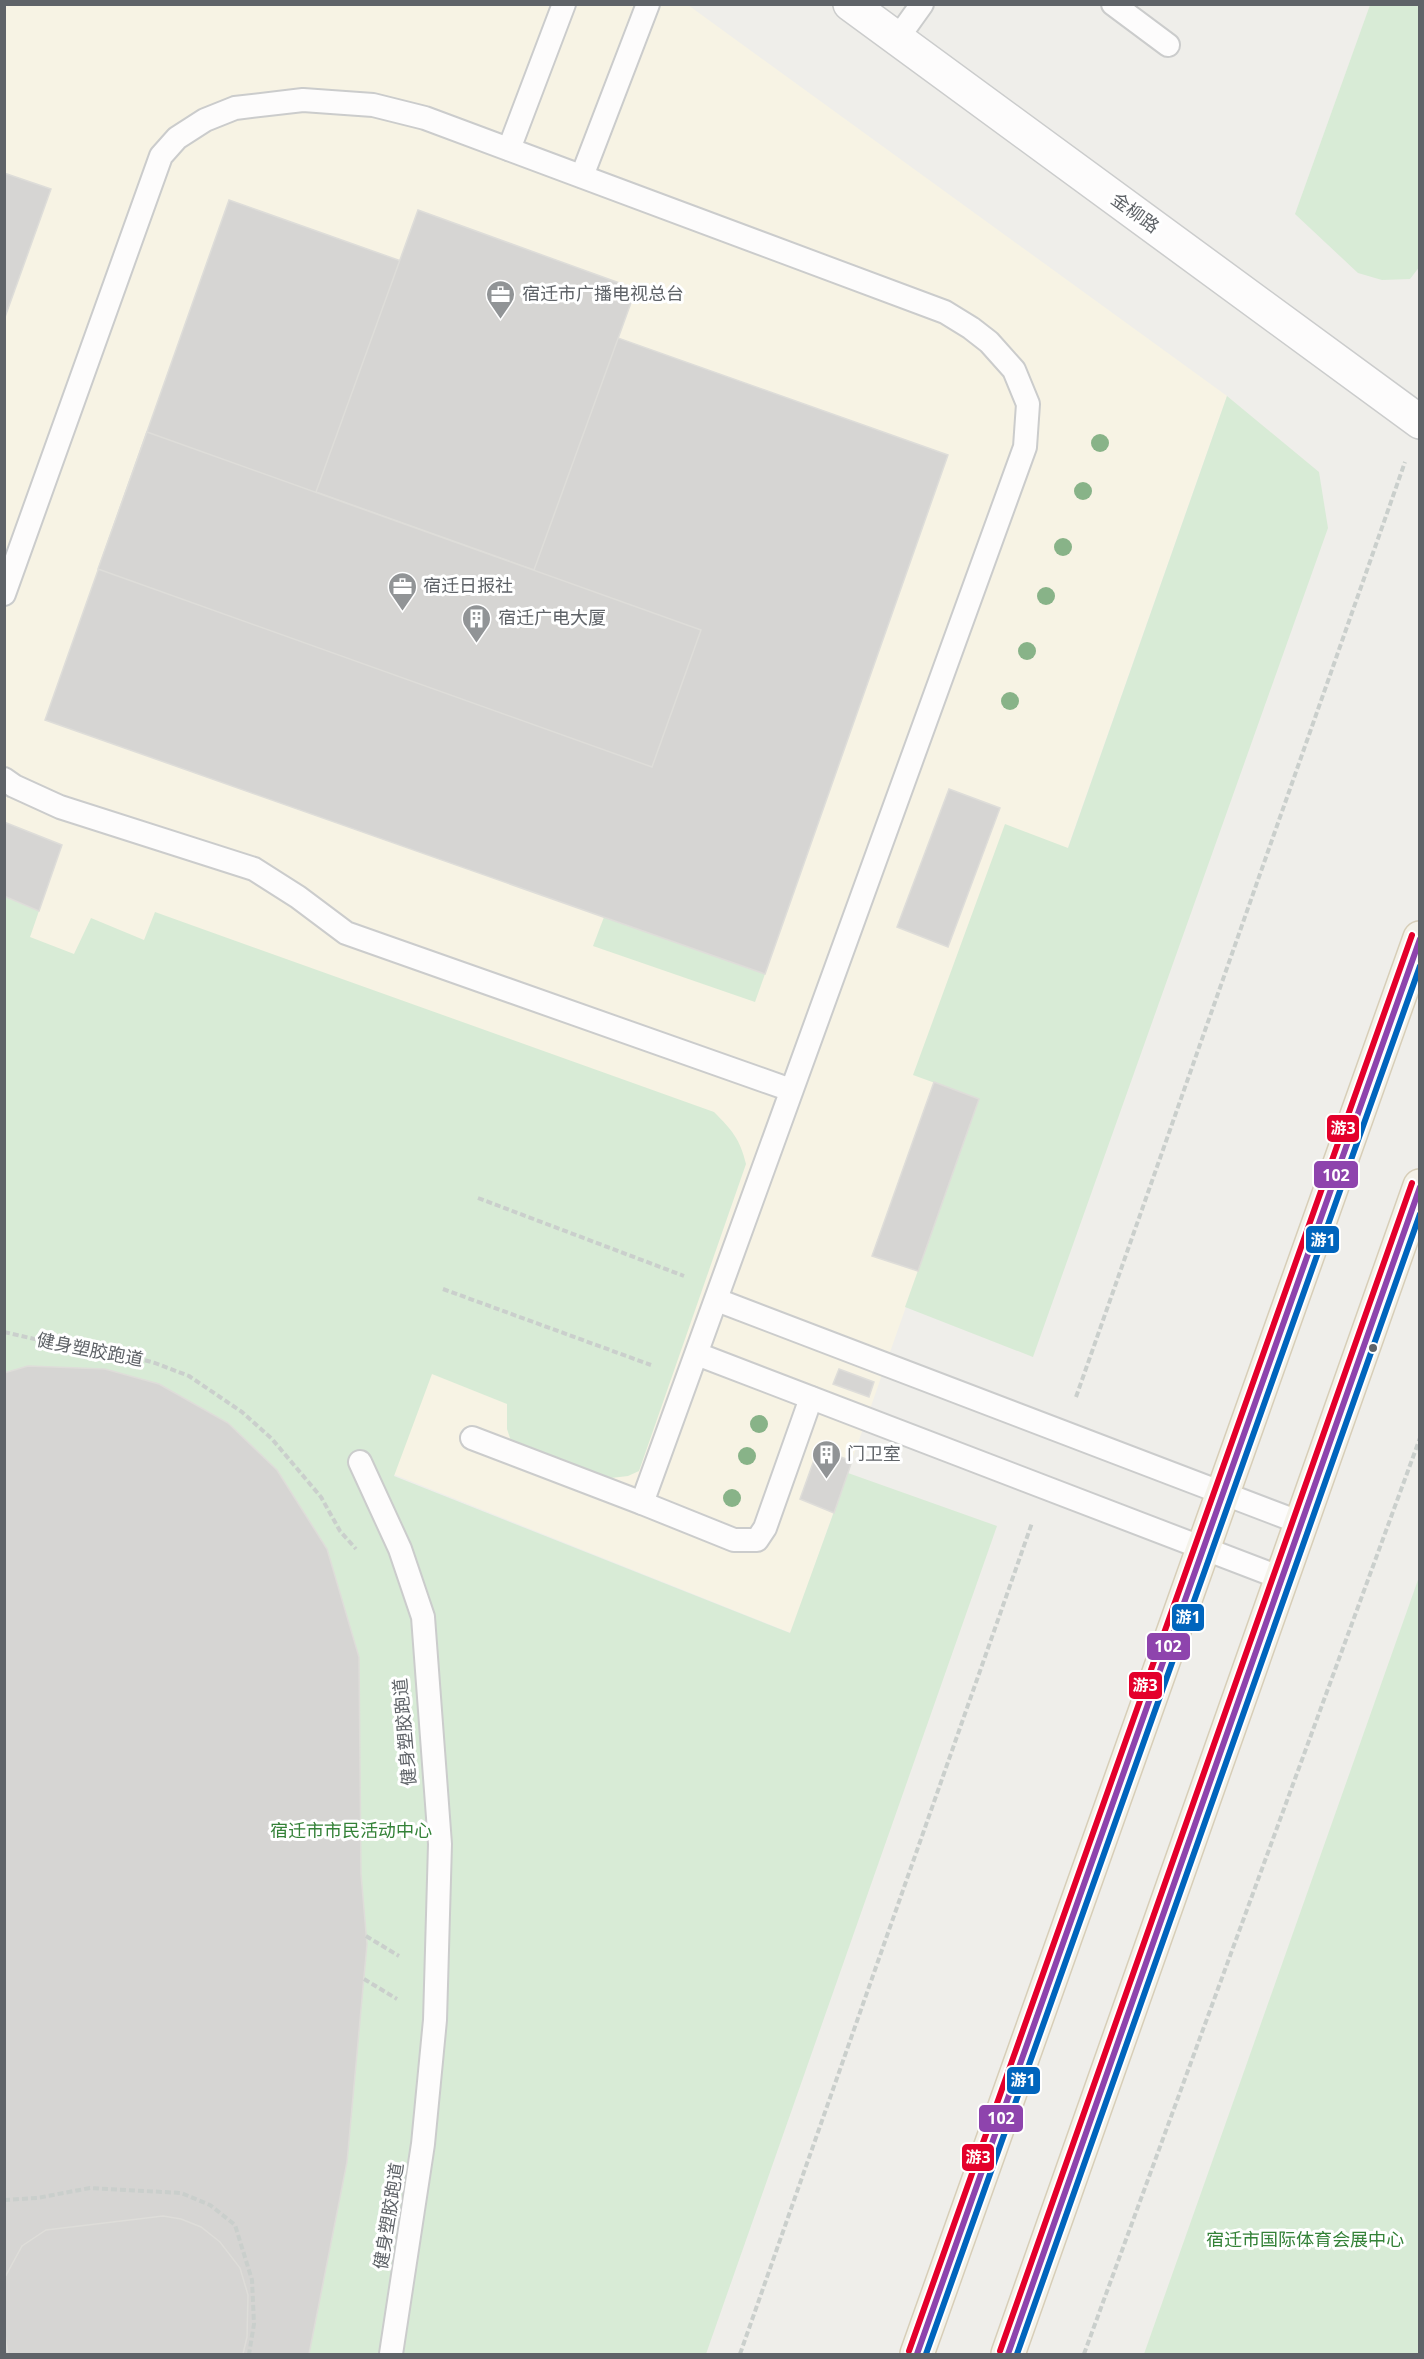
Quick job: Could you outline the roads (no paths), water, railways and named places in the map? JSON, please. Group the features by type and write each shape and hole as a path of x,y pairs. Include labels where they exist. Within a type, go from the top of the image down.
{"main road":[{"path":"917,2355 1419,938"},
{"path":"1008,2355 1419,1186"}],"street":[{"name":"金柳路","path":"850,4 1419,422"}],"lane":[{"path":"509,149 564,4"},
{"path":"582,176 648,4"},
{"path":"897,39 922,4"},
{"path":"1113,4 1168,45"},
{"path":"4,594 161,156 177,138 205,120 235,108 303,100 373,105 425,118 945,312 971,327 1014,370 1028,404 1025,447 642,1503"},
{"path":"4,779 60,807 254,869 298,897 346,933 791,1090"},
{"path":"718,1295 1064,1433 1301,1523"},
{"path":"697,1354 1281,1578"},
{"path":"472,1438 734,1540 757,1540 765,1528 811,1398"},
{"path":"360,1462 371,1491 400,1549 423,1617 440,1844 439,1942 432,2054 423,2144 391,2355"}],"place":[{"name":"宿迁市广播电视总台","path":"501,320"},
{"name":"宿迁日报社","path":"402,612"},
{"name":"宿迁广电大厦","path":"477,644"},
{"name":"门卫室","path":"826,1480"}],"park label":[{"name":"宿迁市市民活动中心","path":"351,1831"},
{"name":"宿迁市国际体育会展中心","path":"1305,2240"}]}
